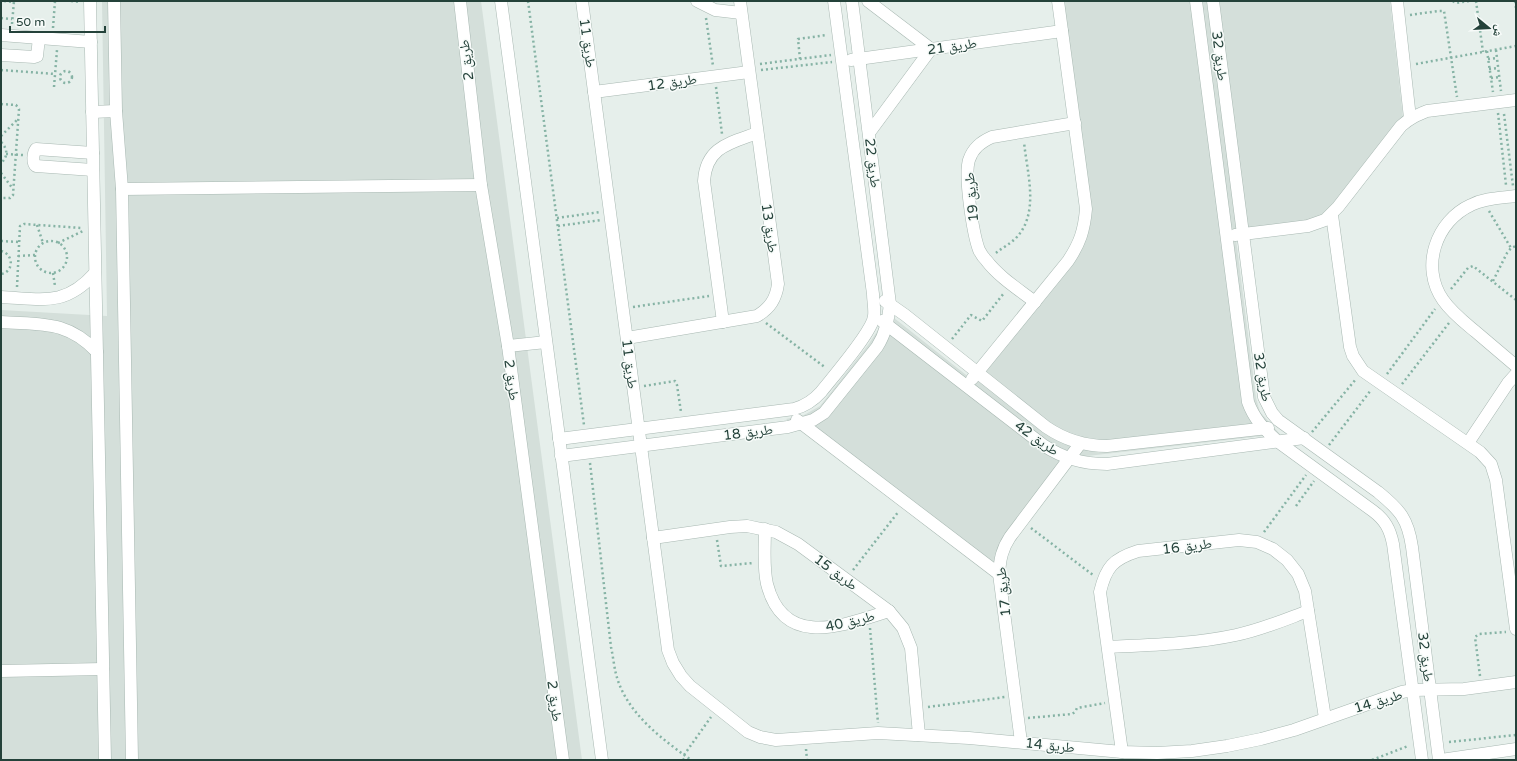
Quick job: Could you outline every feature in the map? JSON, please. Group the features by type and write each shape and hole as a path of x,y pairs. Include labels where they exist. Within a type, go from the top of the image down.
{"street":[{"path":"90,1 105,760"},
{"path":"114,1 116,111 122,189 132,760"},
{"name":"طريق 2","path":"460,1 481,185 508,346 563,760"},
{"path":"501,1 602,760"},
{"name":"طريق 11","path":"582,1 668,650 673,663 681,676 690,686 718,709"},
{"path":"697,1 715,10 741,13"},
{"name":"طريق 13","path":"740,1 778,284 777,292 772,303 764,312 757,316"},
{"name":"طريق 22","path":"834,1 875,315"},
{"name":"طريق 22","path":"852,1 890,304 888,325"},
{"path":"868,1 931,49 869,133"},
{"path":"966,386 1068,261 1078,245 1084,228 1086,209 1058,1"},
{"name":"طريق 32","path":"1196,1 1248,402 1252,412 1263,429 1277,441 1381,517 1389,530 1393,544 1422,760"},
{"name":"طريق 32","path":"1213,1 1264,397 1272,413 1287,426 1391,502 1402,515 1410,531 1440,760"},
{"path":"1397,1 1410,118"},
{"name":"طريق 21","path":"842,57 859,59 1062,31"},
{"path":"6,36 91,42"},
{"path":"1,55 34,57 38,53 39,38"},
{"name":"طريق 12","path":"594,92 749,68"},
{"path":"1227,237 1308,226 1325,220 1332,215 1401,126 1410,118 1427,111 1516,100"},
{"path":"92,112 116,111"},
{"name":"طريق 19","path":"1035,302 986,261 980,251 972,216 968,172 969,161 973,150 981,142 992,137 1075,122"},
{"path":"723,322 704,181 704,170 708,160 715,151 723,146 757,133"},
{"path":"93,153 36,149 34,152 34,162 36,166 93,170"},
{"path":"122,189 481,185"},
{"path":"1513,196 1484,201 1467,207 1452,217 1444,226 1437,240 1433,255 1433,270 1436,285 1442,300 1455,314 1516,366"},
{"path":"1332,215 1350,347 1357,364 1363,371 1377,381 1468,443 1486,458 1494,472 1513,581 1512,630"},
{"path":"1,297 45,300 57,298 72,293 85,285 95,273"},
{"name":"طريق 42","path":"873,294 890,304 946,347 1046,427 1057,434 1080,444 1107,446 1287,426"},
{"name":"طريق 42","path":"875,315 1043,445 1068,459 1093,464 1106,464 1277,441 1305,439"},
{"name":"طريق 18","path":"559,439 783,410 794,410 814,400 866,334 875,315"},
{"path":"627,338 757,316"},
{"path":"1,322 61,327 81,337 96,352"},
{"name":"طريق 18","path":"561,456 801,424 813,420 824,413 878,347 888,325"},
{"path":"508,346 546,342"},
{"path":"1468,443 1508,383 1516,374"},
{"path":"783,410 999,574"},
{"name":"طريق 17","path":"1021,742 999,574 1000,560 1003,548 1080,444"},
{"name":"طريق 15","path":"653,538 748,526 765,529 788,537 846,579 897,619 908,638 911,648 919,735"},
{"name":"طريق 40","path":"765,529 767,582 771,596 779,609 790,619 803,626 818,628 834,627 889,612"},
{"name":"طريق 16","path":"1122,752 1100,592 1105,574 1112,565 1124,556 1138,551 1238,540 1257,542 1273,549 1288,560 1298,574 1305,591 1325,718"},
{"path":"1108,647 1200,642 1272,625 1308,611"},
{"path":"1,671 103,669"},
{"name":"طريق 14","path":"718,709 748,732 760,737 776,740 878,734 919,735 1021,742 1122,752 1157,753 1192,751 1261,739 1294,730 1325,718 1413,690 1459,690 1516,682"},
{"path":"1440,760 1516,750"}],"path":[{"path":"4,1 14,1 13,18 6,36"},
{"path":"54,87 55,1"},
{"path":"528,1 586,435"},
{"path":"1453,1 1455,3 1470,1"},
{"path":"1476,1 1483,52"},
{"path":"1515,1 1516,8"},
{"path":"1399,16 1444,11 1458,107"},
{"path":"1,18 13,18"},
{"path":"800,59 798,39 839,34"},
{"path":"1404,66 1516,46"},
{"path":"1496,50 1500,77 1498,102 1513,196"},
{"path":"1487,51 1491,78 1498,102 1513,196"},
{"path":"749,68 842,57"},
{"path":"749,68 800,59 842,57"},
{"path":"1488,59 1497,58"},
{"path":"1490,69 1499,68"},
{"path":"1,70 60,76"},
{"path":"65,70 72,74 72,78 67,83 60,79 60,76 65,70"},
{"path":"1491,78 1500,77"},
{"path":"1,104 18,106 14,189 12,198 1,198"},
{"path":"1,136 18,119"},
{"path":"986,261 1015,238 1027,221 1030,200 1022,132"},
{"path":"1,142 4,145 6,158 1,163"},
{"path":"1,173 14,189"},
{"path":"1484,201 1511,248"},
{"path":"557,218 611,215"},
{"path":"558,226 611,215"},
{"path":"17,298 20,226 24,224 37,224 87,228 58,243"},
{"path":"37,224 43,243"},
{"path":"1,241 19,242"},
{"path":"48,241 58,243 64,248 66,256 65,263 60,270 46,272 40,268 36,262 35,255 39,246 43,243 48,241"},
{"path":"1492,281 1511,248 1516,246"},
{"path":"1,251 8,255 11,260 10,268 6,273 1,274"},
{"path":"18,256 35,255"},
{"path":"11,260 18,261"},
{"path":"946,347 972,315 982,321 1011,283"},
{"path":"623,309 719,294"},
{"path":"1396,394 1455,314"},
{"path":"757,316 835,374"},
{"path":"1305,439 1363,371"},
{"path":"633,387 675,381 677,384 682,423"},
{"path":"1324,452 1377,381"},
{"path":"588,452 611,647 616,675 626,699 644,721 662,739 691,760"},
{"path":"1296,506 1316,469"},
{"path":"1257,542 1316,469"},
{"path":"846,579 906,503"},
{"path":"1022,521 1103,582"},
{"path":"715,529 721,566 766,561"},
{"path":"869,618 878,734"},
{"path":"1481,686 1475,638 1478,634 1512,630"},
{"path":"916,708 1015,696"},
{"path":"1018,719 1072,714 1077,708 1115,701"},
{"path":"683,760 718,709"},
{"path":"1437,743 1516,735"},
{"path":"1372,760 1420,742"}],"shaded area":[{"path":"102,1 481,1 582,760 1,760 1,310 107,316"},
{"path":"1062,1 1390,1 1403,117 1332,210 1316,220 1235,231 1256,398 1260,412 1280,434 1087,456 1067,469 1012,544 1004,561 999,582 786,419 804,415 820,406 878,330 884,310 975,382 1089,228"}]}
